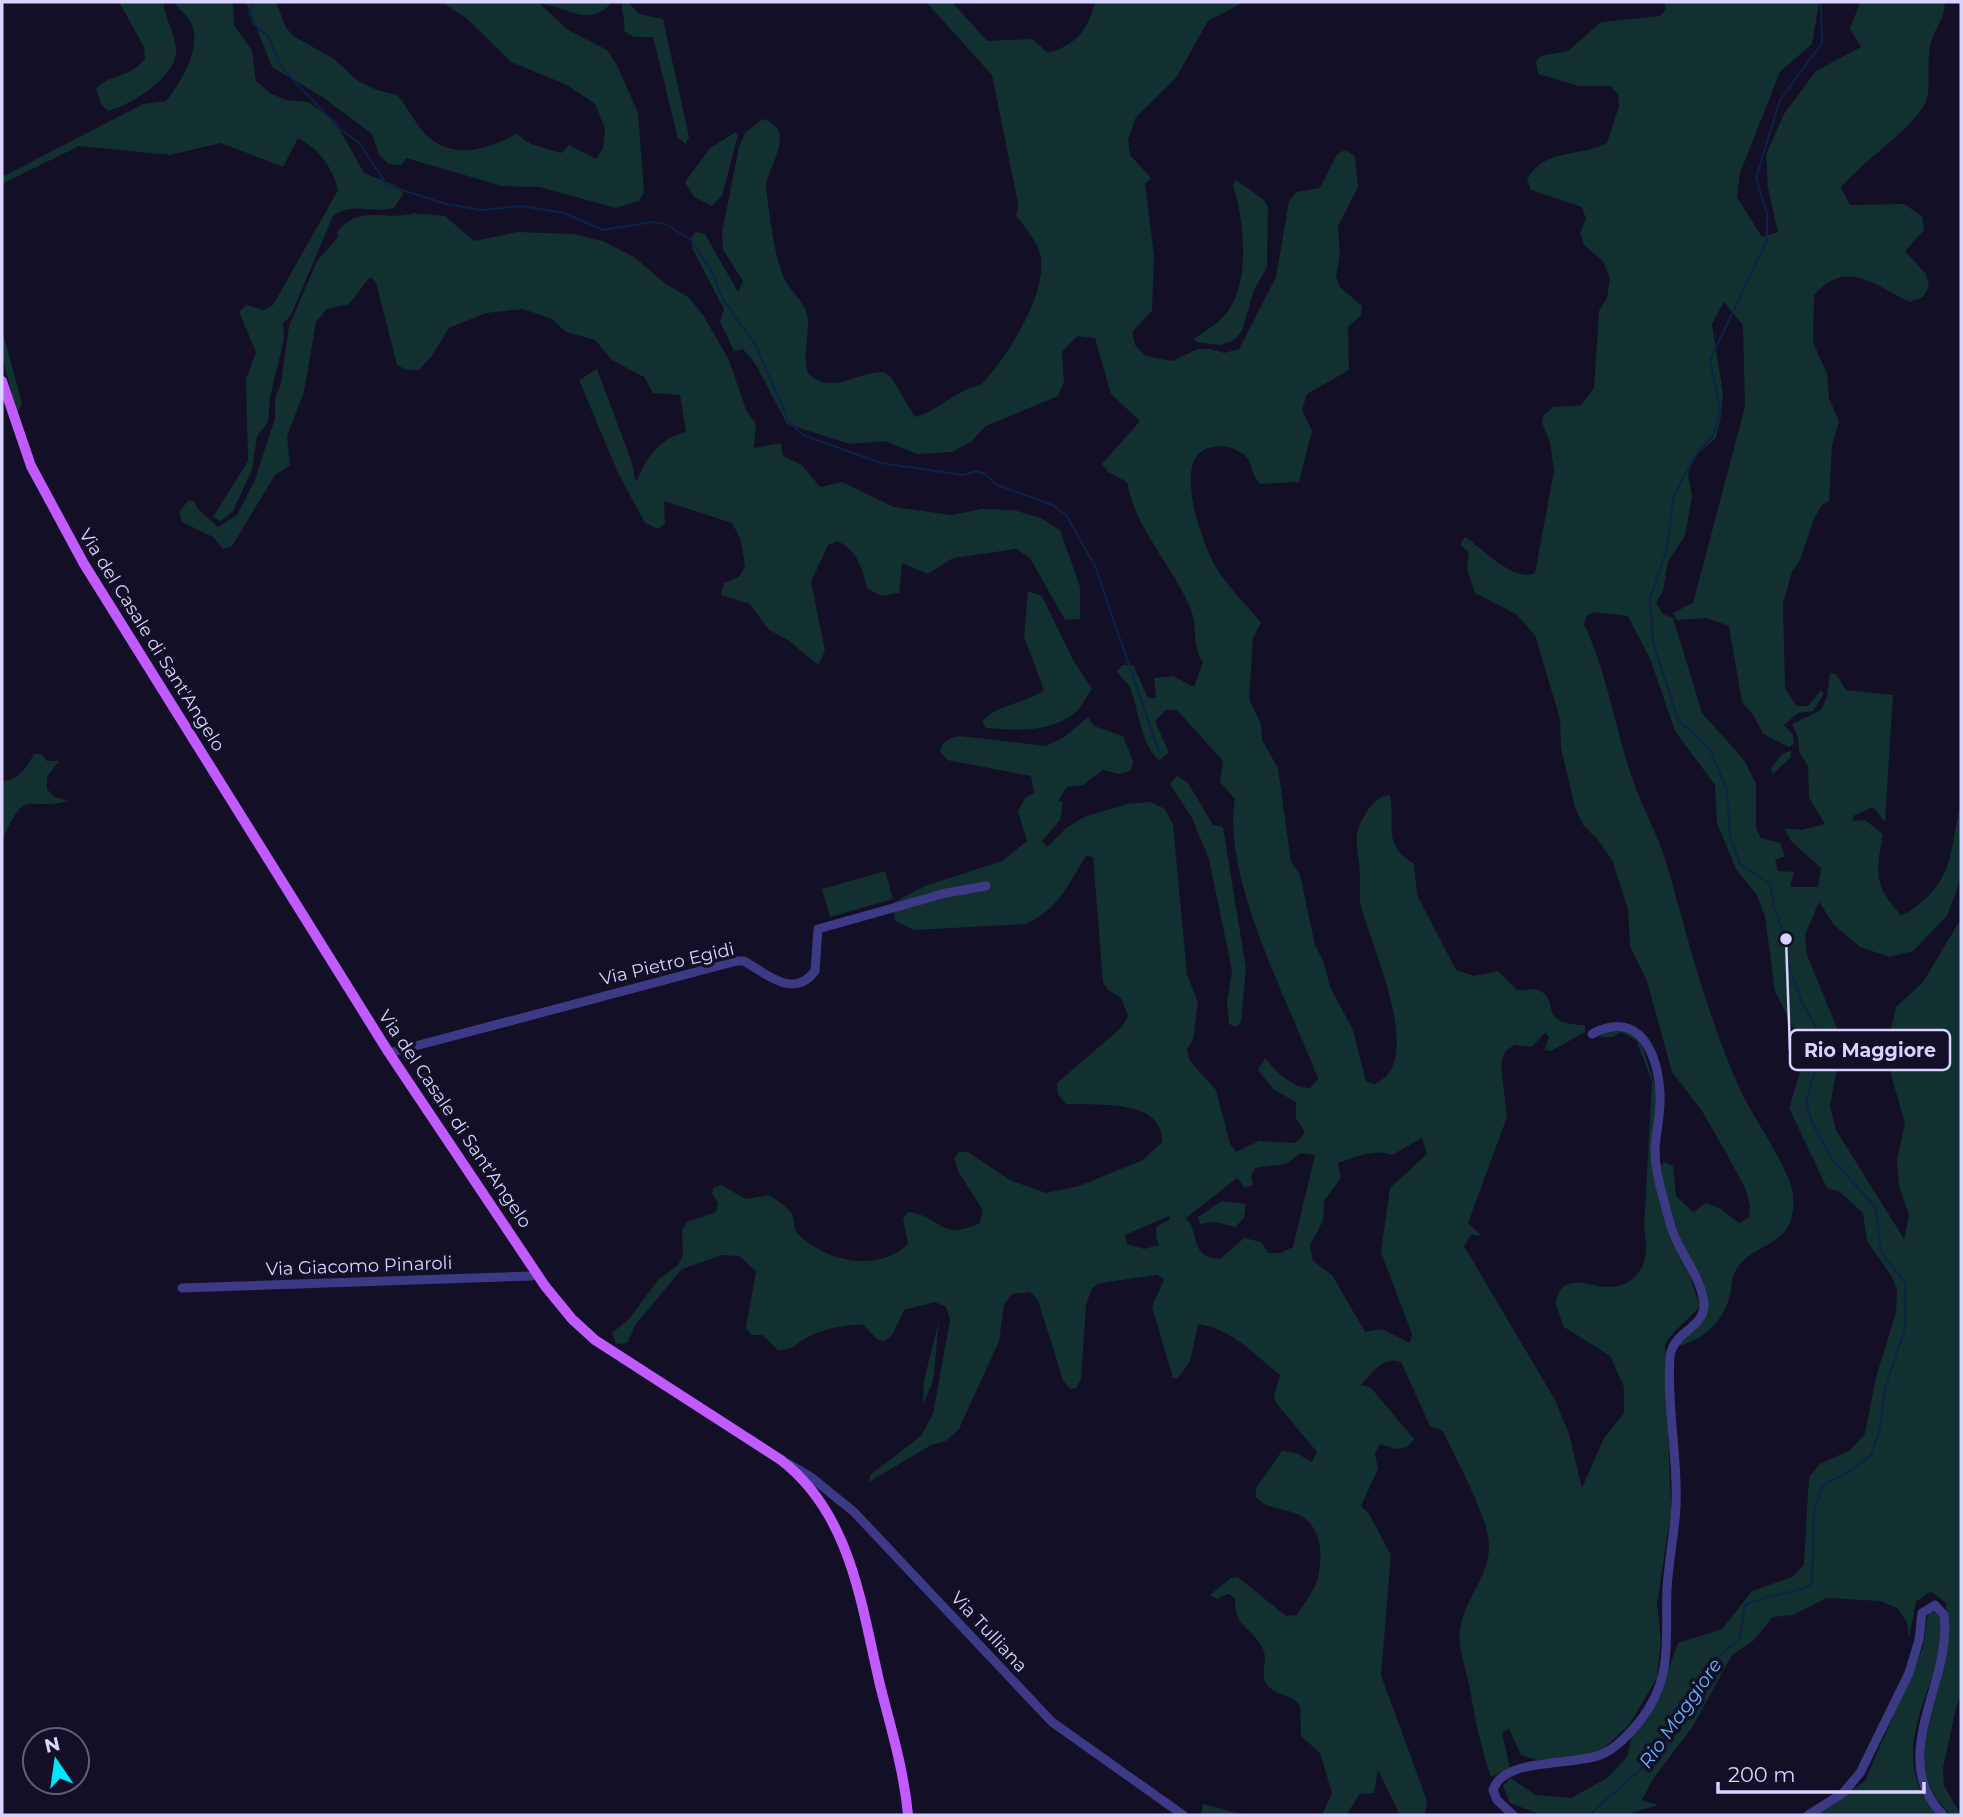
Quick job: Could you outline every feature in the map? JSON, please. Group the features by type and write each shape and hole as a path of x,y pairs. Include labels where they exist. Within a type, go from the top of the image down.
{"main road":[{"name":"Via del Casale di Sant'Angelo","path":"2,381 20,441 52,511 390,1053 562,1308 595,1339 781,1460 803,1479 822,1503 849,1558 899,1762 908,1815"}],"street":[{"name":"Via Pietro Egidi","path":"390,1053 733,961 744,961 787,985 795,986 815,971 818,929 946,893 986,886"},
{"path":"1514,1815 1495,1797 1493,1790 1498,1781 1530,1766 1593,1758 1608,1751 1640,1721 1663,1680 1667,1665 1667,1587 1676,1496 1670,1356 1674,1341 1698,1321 1703,1310 1700,1287 1674,1236 1657,1173 1656,1134 1660,1096 1648,1050 1640,1034 1629,1027 1612,1027 1592,1034"},
{"name":"Via Giacomo Pinaroli","path":"182,1288 537,1273"},
{"name":"Via Tulliana","path":"781,1460 811,1477 854,1512 1058,1726 1183,1815"},
{"path":"1808,1815 1836,1799 1860,1773 1906,1679 1917,1648 1922,1614 1933,1605 1942,1610 1945,1636 1920,1739 1919,1757 1927,1792 1943,1815"}],"green space":[{"path":"119,2 164,2 165,13 174,36 175,58 170,69 152,88 129,103 108,111 101,104 96,88 134,69 145,59 144,47"},
{"path":"173,2 233,2 234,25 252,51 256,81 270,93 286,100 308,102 335,121 364,173 399,187 403,194 394,208 355,208 333,216 291,315 283,324 284,339 270,397 268,422 257,436 252,470 233,511 221,521 213,517 248,461 246,379 256,352 239,312 246,305 264,310 273,305 338,190 328,166 312,147 298,138 283,167 221,143 170,155 79,146 2,184 2,177 143,104 166,101 188,65 194,43 191,23"},
{"path":"246,2 276,2 286,28 295,37 334,59 358,81 397,95 420,128 441,145 453,149 478,149 516,134 531,144 561,153 569,145 596,159 603,148 605,128 595,104 567,85 511,62 465,17 441,2 613,2 595,14 586,15 540,4 568,30 607,50 617,65 638,113 644,192 639,201 616,208 540,187 502,186 406,158 402,165 389,164 379,155 372,134 321,96 272,67"},
{"path":"628,2 639,14 663,19 689,137 686,144 678,138 653,37 634,37 624,31 622,3"},
{"path":"926,2 952,2 987,41 1032,39 1048,53 1067,45 1080,35 1096,2 1244,2 1208,21 1176,78 1136,117 1128,140 1130,155 1151,178 1145,184 1154,256 1152,311 1132,332 1135,345 1146,356 1172,361 1198,349 1224,353 1239,349 1276,277 1289,201 1296,192 1320,188 1337,154 1345,150 1355,156 1358,187 1338,226 1340,254 1336,277 1340,287 1362,306 1361,315 1348,327 1349,370 1307,394 1302,410 1312,431 1299,482 1261,484 1249,461 1239,451 1226,447 1208,448 1197,455 1192,468 1193,504 1204,542 1217,569 1261,623 1253,638 1249,699 1261,724 1262,740 1278,768 1291,862 1300,875 1315,945 1324,963 1330,987 1353,1030 1366,1081 1374,1084 1389,1072 1396,1053 1396,1029 1391,1002 1360,902 1358,829 1371,806 1382,797 1390,795 1393,842 1414,864 1417,895 1456,970 1474,976 1498,971 1517,990 1537,990 1546,995 1555,1017 1561,1021 1585,1025 1585,1032 1551,1051 1544,1050 1549,1037 1545,1033 1531,1047 1515,1045 1506,1050 1501,1063 1507,1117 1468,1223 1482,1236 1471,1235 1464,1246 1555,1400 1569,1434 1582,1488 1604,1438 1624,1413 1624,1387 1610,1356 1564,1327 1555,1303 1562,1289 1571,1283 1610,1287 1630,1281 1642,1268 1646,1250 1644,1230 1652,1081 1636,1040 1621,1032 1613,1037 1600,1037 1602,1034 1619,1028 1640,1038 1657,1093 1655,1172 1700,1306 1665,1345 1671,1512 1657,1604 1661,1640 1657,1678 1629,1725 1603,1749 1585,1757 1542,1762 1521,1755 1509,1729 1502,1733 1510,1768 1491,1777 1476,1723 1460,1635 1463,1616 1488,1554 1488,1533 1484,1520 1443,1431 1430,1426 1401,1362 1395,1360 1383,1363 1361,1385 1371,1388 1414,1439 1407,1447 1395,1449 1380,1444 1375,1453 1378,1469 1361,1506 1369,1514 1391,1555 1381,1675 1427,1801 1425,1815 1400,1815 1378,1770 1374,1793 1360,1794 1346,1815 1322,1815 1332,1793 1320,1753 1301,1736 1300,1706 1265,1682 1265,1654 1258,1641 1241,1622 1235,1598 1228,1594 1216,1599 1210,1595 1231,1578 1238,1577 1286,1616 1297,1615 1317,1581 1320,1545 1314,1528 1308,1521 1261,1501 1256,1497 1256,1488 1282,1451 1296,1453 1312,1462 1317,1452 1276,1403 1274,1396 1280,1375 1222,1331 1198,1324 1190,1361 1178,1378 1173,1378 1152,1307 1164,1279 1157,1275 1100,1283 1092,1288 1086,1305 1081,1378 1076,1388 1070,1389 1063,1380 1038,1300 1030,1292 1012,1294 1004,1304 999,1341 959,1429 946,1441 931,1445 869,1482 870,1475 921,1436 933,1414 950,1320 946,1307 935,1302 904,1310 893,1334 885,1341 878,1340 863,1325 849,1325 821,1332 791,1348 778,1350 762,1335 751,1335 746,1328 756,1271 739,1256 722,1255 682,1269 636,1324 627,1343 616,1344 612,1333 629,1319 658,1280 678,1265 683,1255 682,1230 687,1222 716,1212 718,1203 712,1194 713,1188 721,1185 746,1199 770,1195 789,1210 796,1232 810,1244 837,1257 867,1261 882,1259 908,1244 903,1219 908,1212 919,1214 948,1229 967,1228 980,1223 983,1210 959,1173 954,1158 959,1152 968,1152 1010,1180 1046,1193 1079,1186 1143,1160 1162,1142 1159,1128 1152,1118 1141,1111 1111,1105 1066,1104 1058,1094 1057,1083 1122,1027 1128,1016 1121,998 1108,990 1103,982 1093,857 1086,856 1068,886 1046,912 1025,924 914,930 895,921 893,903 925,886 1002,861 1027,841 1018,811 1025,798 1034,793 1031,776 947,760 940,751 941,747 953,738 960,736 1046,746 1063,738 1088,717 1094,726 1123,736 1133,761 1131,770 1120,774 1103,770 1083,785 1067,787 1058,801 1063,802 1060,820 1042,841 1047,847 1065,829 1084,817 1127,804 1151,802 1165,809 1173,825 1187,975 1198,1002 1193,1039 1187,1050 1190,1061 1216,1090 1230,1144 1236,1152 1259,1141 1295,1143 1305,1133 1296,1118 1296,1102 1274,1090 1258,1070 1265,1058 1297,1086 1310,1088 1318,1079 1248,902 1238,865 1233,830 1235,799 1220,782 1223,761 1177,710 1166,710 1155,721 1169,753 1159,760 1148,746 1130,688 1117,672 1122,665 1133,665 1148,698 1156,698 1154,678 1173,676 1194,687 1203,662 1197,649 1191,610 1138,516 1127,482 1108,472 1102,464 1140,421 1111,394 1095,338 1077,336 1062,352 1064,382 1058,396 986,426 972,441 952,452 917,454 885,441 850,444 787,424 756,365 743,349 734,351 720,322 724,309 693,250 691,237 696,232 705,234 738,292 743,281 723,250 722,233 739,147 745,133 762,119 773,124 779,132 780,141 766,188 777,257 784,278 807,314 805,358 808,373 817,380 835,383 884,372 891,377 915,417 963,391 981,385 1023,326 1041,274 1038,247 1016,216 1018,203 992,75","holes":["1422,1138 1427,1154 1390,1188 1381,1252 1412,1334 1410,1343 1382,1329 1365,1332 1332,1275 1313,1261 1310,1245 1323,1221 1324,1201 1341,1178 1338,1163 1372,1153 1392,1155","1301,1153 1315,1155 1293,1247 1281,1253 1268,1253 1261,1242 1244,1238 1220,1259 1210,1258 1199,1249 1186,1218 1237,1178 1245,1188 1253,1185 1251,1176 1255,1168 1286,1164","1169,1216 1170,1219 1156,1227 1159,1245 1144,1249 1127,1244 1125,1235"]},
{"path":"1664,2 1819,2 1812,44 1780,72 1740,173 1737,197 1762,237 1778,232 1768,188 1766,155 1784,114 1816,71 1861,47 1850,29 1860,2 1945,3 1943,16 1931,43 1928,91 1922,108 1914,120 1841,188 1850,205 1904,204 1922,216 1924,230 1905,251 1926,274 1929,286 1923,297 1910,302 1873,283 1849,276 1826,284 1814,295 1813,342 1827,374 1829,398 1839,421 1832,445 1829,501 1821,506 1814,519 1800,560 1792,572 1783,603 1785,688 1796,706 1808,706 1821,690 1824,693 1813,711 1798,713 1784,725 1793,735 1794,744 1789,747 1763,734 1754,716 1742,702 1729,626 1707,618 1677,620 1673,613 1693,603 1745,407 1743,325 1724,302 1712,324 1723,394 1721,416 1716,438 1695,456 1688,474 1692,496 1685,536 1668,561 1663,591 1656,603 1663,614 1673,618 1702,713 1744,760 1756,784 1756,828 1761,838 1780,843 1785,856 1775,860 1778,871 1794,872 1790,887 1818,887 1821,868 1791,841 1784,828 1801,830 1825,824 1809,798 1808,766 1799,752 1798,737 1792,724 1821,710 1827,697 1830,673 1836,674 1846,690 1893,695 1885,822 1873,807 1853,816 1853,821 1865,820 1883,834 1879,878 1885,895 1901,915 1911,911 1924,900 1942,878 1950,856 1961,805 1961,878 1947,916 1913,951 1890,957 1860,947 1834,925 1819,902 1805,935 1807,955 1842,1040 1830,1106 1836,1130 1904,1239 1909,1215 1899,1186 1897,1161 1905,1123 1891,1075 1889,1037 1896,1007 1923,982 1961,919 1961,1697 1957,1704 1943,1768 1944,1786 1961,1815 1951,1815 1937,1799 1925,1767 1927,1733 1943,1669 1947,1632 1946,1603 1931,1591 1916,1602 1909,1638 1907,1622 1897,1608 1880,1601 1827,1598 1793,1615 1773,1617 1753,1641 1732,1655 1693,1726 1653,1779 1642,1800 1658,1805 1625,1815 1542,1815 1510,1803 1503,1786 1510,1778 1536,1795 1571,1798 1607,1778 1627,1757 1632,1735 1657,1702 1678,1643 1722,1629 1752,1591 1792,1577 1804,1565 1809,1477 1820,1464 1850,1450 1865,1434 1876,1377 1896,1313 1897,1291 1892,1277 1867,1241 1863,1213 1840,1192 1827,1188 1789,1108 1800,1073 1799,1039 1775,991 1765,916 1756,894 1736,869 1717,823 1715,785 1675,731 1651,661 1628,616 1594,612 1587,616 1584,624 1603,676 1632,779 1667,865 1708,1005 1739,1087 1778,1157 1791,1184 1793,1195 1793,1212 1789,1225 1782,1235 1753,1253 1736,1270 1730,1295 1717,1323 1695,1340 1676,1347 1707,1307 1666,1201 1661,1165 1664,1162 1673,1166 1676,1196 1693,1212 1706,1203 1721,1209 1739,1223 1749,1217 1750,1206 1746,1190 1702,1111 1672,1072 1647,981 1630,946 1628,909 1612,860 1599,841 1583,825 1575,807 1561,748 1560,719 1535,635 1516,614 1475,593 1467,569 1469,552 1460,545 1465,537 1508,569 1527,575 1535,573 1554,471 1550,442 1542,423 1543,416 1553,407 1581,405 1594,388 1599,311 1607,298 1610,278 1603,261 1584,245 1580,233 1586,219 1582,207 1531,190 1527,179 1544,162 1607,143 1619,106 1618,94 1610,86 1579,86 1538,74 1536,61 1541,56 1568,51 1601,22 1660,16 1666,9"},
{"path":"736,132 738,135 722,196 712,206 694,197 685,182 710,148"},
{"path":"1236,180 1264,200 1268,207 1267,267 1254,290 1242,331 1234,340 1221,345 1197,342 1194,339 1224,316 1239,288 1243,253 1240,217 1233,185"},
{"path":"414,213 445,216 474,241 518,232 573,234 603,241 634,257 666,284 688,297 703,315 729,360 746,410 756,424 754,448 781,443 783,456 802,465 820,487 842,482 894,507 952,515 982,509 1013,510 1041,518 1060,530 1080,587 1080,619 1065,620 1030,558 1016,549 953,558 928,574 902,563 899,593 882,596 868,589 855,555 837,541 828,545 811,582 825,651 818,665 788,640 769,630 750,604 721,595 724,583 739,577 745,567 741,540 732,523 664,501 665,523 658,529 645,523 618,473 579,380 597,369 631,460 636,482 645,464 661,444 686,432 680,395 653,393 644,377 612,360 595,340 566,332 552,319 523,309 486,313 449,328 431,357 419,370 407,370 397,365 376,282 370,277 349,304 327,309 316,322 304,392 287,436 290,465 275,475 232,546 223,549 213,537 182,522 179,512 189,500 195,502 197,508 218,527 237,515 255,480 275,418 275,399 281,383 289,326 317,261 338,237 337,232 355,218"},
{"path":"2,330 22,403 17,414 2,355"},
{"path":"1028,591 1042,596 1073,660 1092,689 1075,713 1052,725 1030,729 986,728 982,722 987,716 1044,690 1024,637"},
{"path":"1791,750 1791,757 1773,774 1771,768 1781,755"},
{"path":"34,754 41,754 47,761 59,761 47,777 47,789 54,797 69,801 28,804 22,807 2,841 2,781 17,776"},
{"path":"1177,776 1188,783 1213,825 1223,827 1246,969 1241,1021 1237,1027 1229,1024 1227,1002 1232,971 1209,859 1192,818 1170,784"},
{"path":"885,871 893,899 830,917 822,889"},
{"path":"1222,1201 1246,1204 1244,1218 1235,1227 1215,1222 1200,1224 1198,1217"},
{"path":"939,1321 933,1381 923,1404 924,1380"},
{"path":"1931,1612 1937,1612 1942,1632 1939,1655 1915,1733 1913,1761 1920,1788 1938,1815 1816,1815 1865,1781 1923,1647 1927,1618"},
{"path":"1203,1804 1244,1815 1201,1815"}],"waterway":[{"path":"252,2 249,14 254,25 268,36 283,69 338,127 359,143 387,185 446,204 481,210 522,206 564,213 603,230 653,222 665,224 690,239 711,270 724,301 755,344 789,422 803,435 881,463 963,475 977,471 985,474 997,485 1053,505 1066,515 1095,566 1159,752"},
{"name":"Rio Maggiore","path":"1589,1815 1647,1764 1706,1679 1712,1661 1739,1640 1745,1605 1812,1584 1814,1510 1823,1485 1849,1472 1871,1455 1879,1432 1886,1385 1905,1328 1905,1283 1881,1252 1876,1208 1833,1160 1812,1123 1806,1102 1820,1054 1817,1029 1802,1002 1787,961 1786,939 1774,907 1770,884 1740,864 1730,836 1727,791 1710,749 1678,720 1653,642 1650,599 1667,549 1674,495 1697,453 1714,434 1720,410 1710,360 1767,240 1767,213 1756,178 1780,100 1822,43 1821,7 1818,2"}],"place":[{"name":"Rio Maggiore","path":"1786,939"}]}
